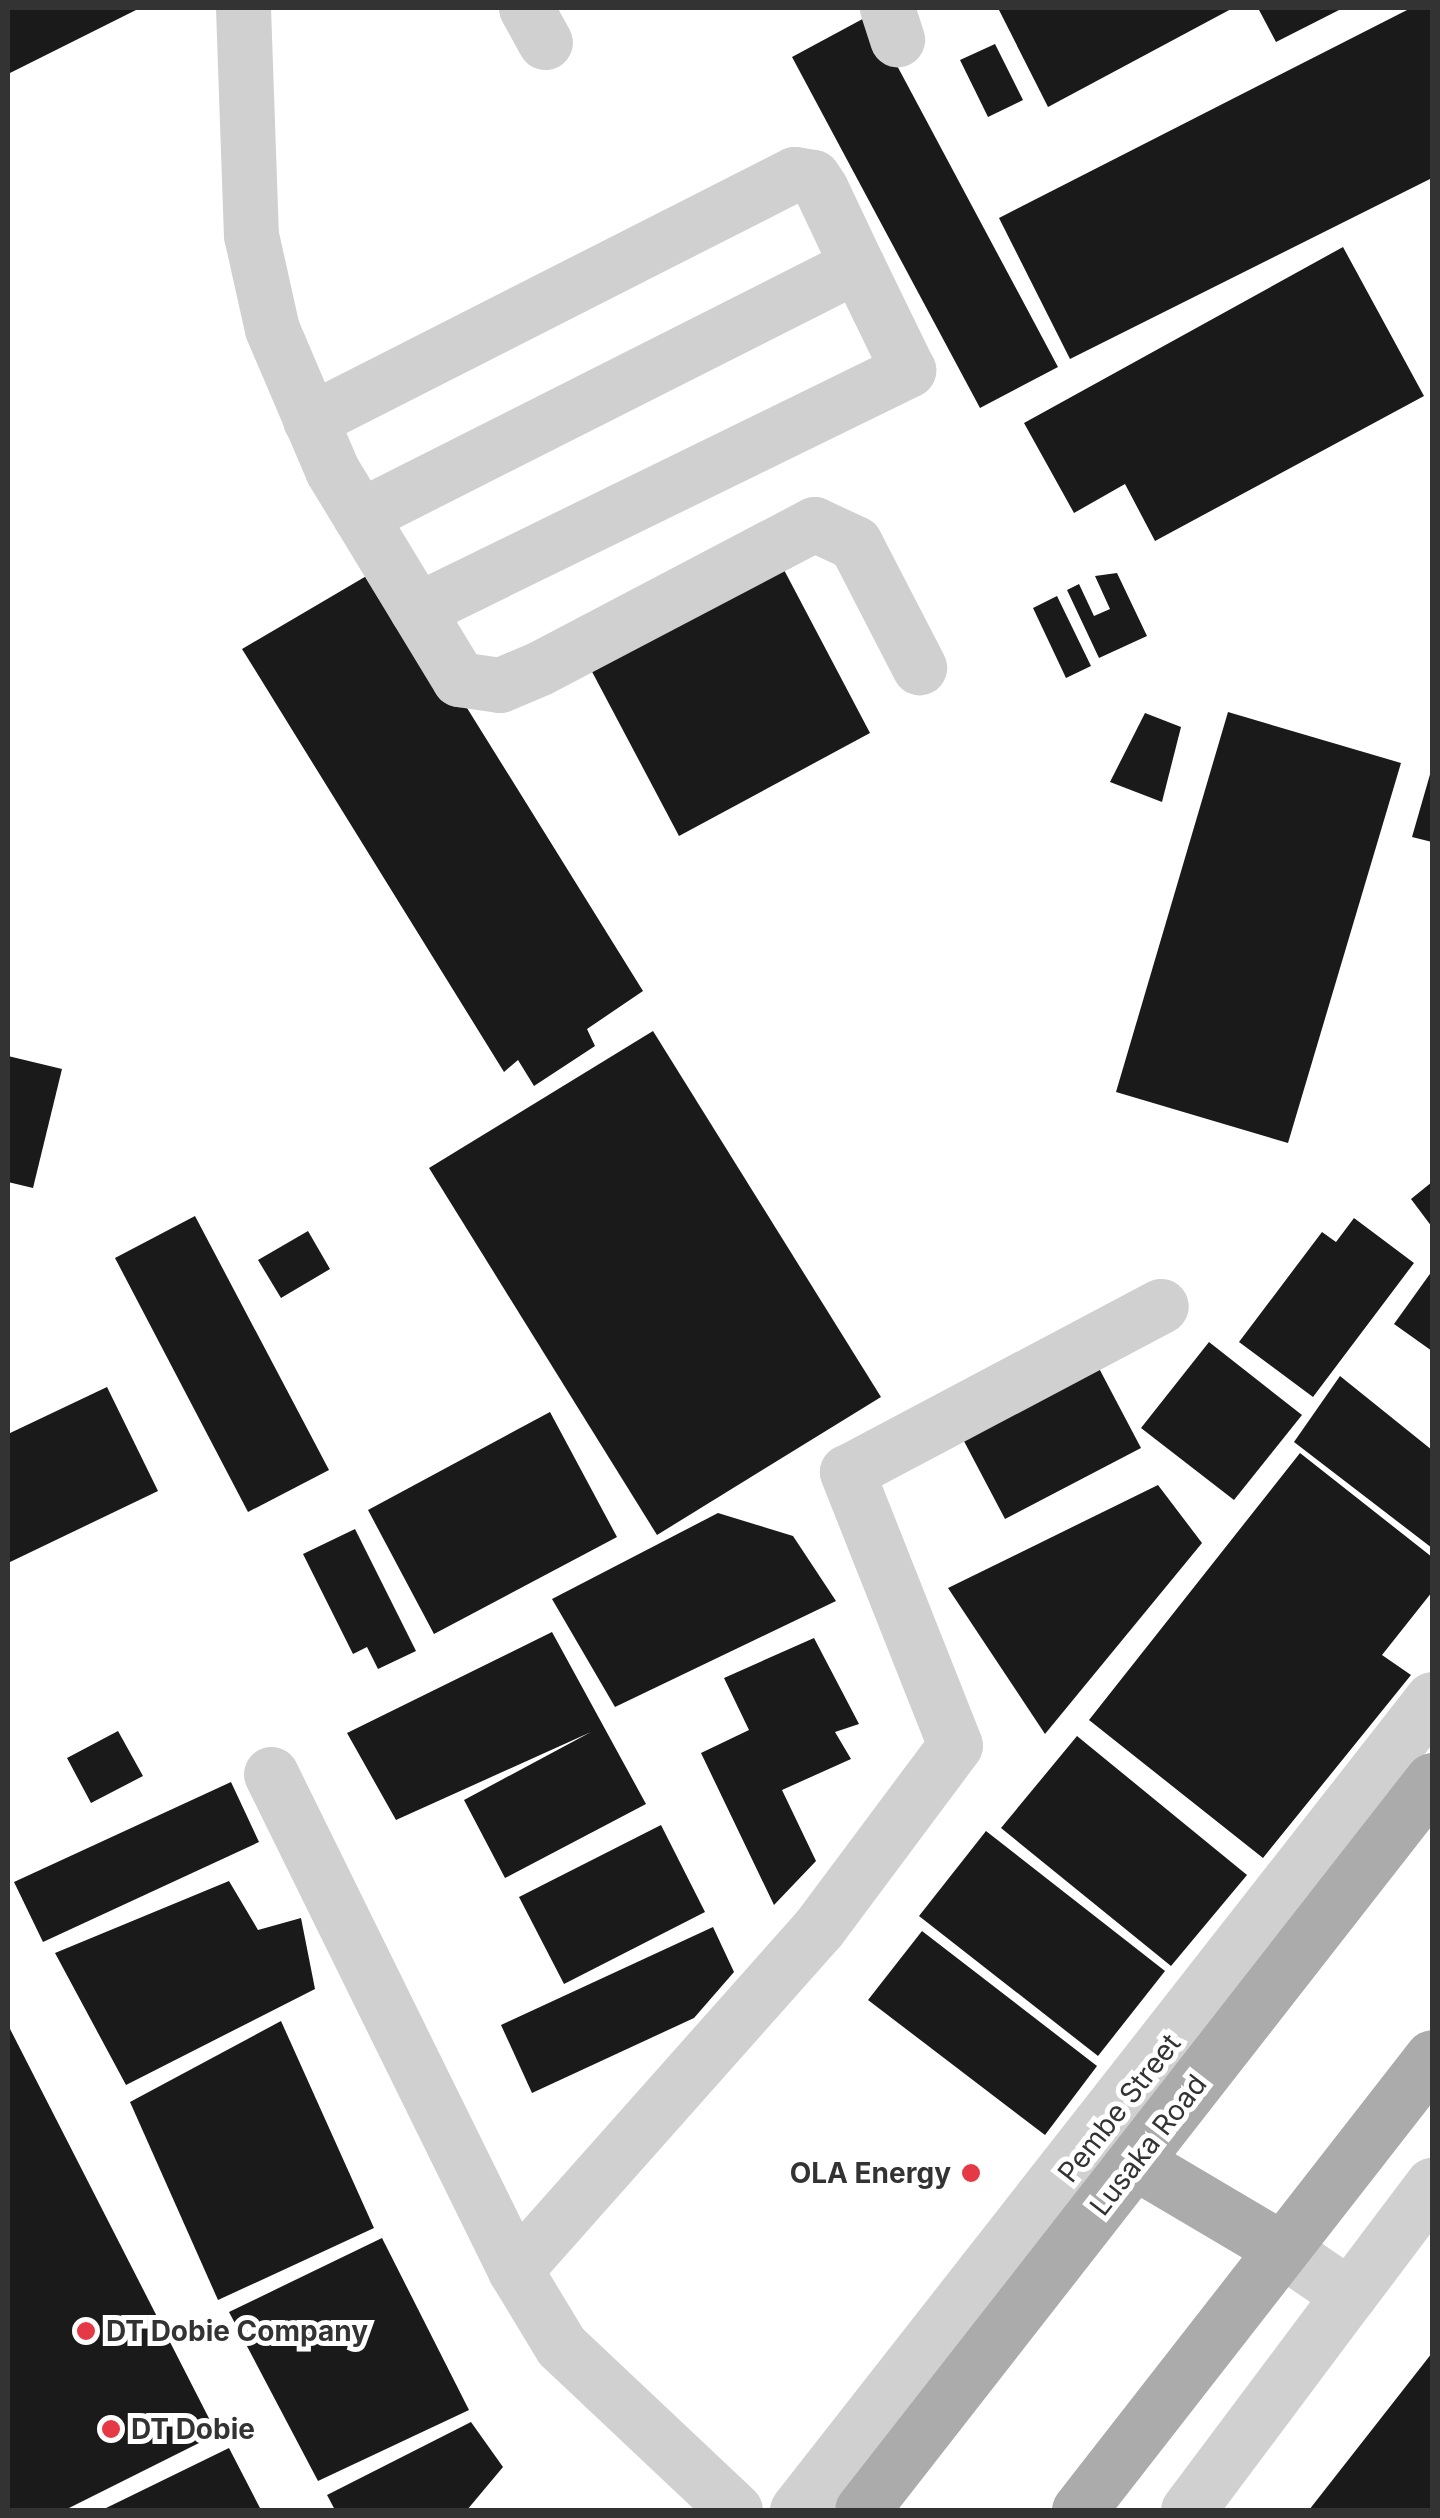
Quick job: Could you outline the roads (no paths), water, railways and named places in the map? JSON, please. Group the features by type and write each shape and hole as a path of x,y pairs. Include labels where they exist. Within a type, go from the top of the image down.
{"main road":[{"name":"Lusaka Road","path":"856,2491 1136,2162 1432,1780"},
{"path":"1078,2510 1278,2246 1432,2057"},
{"path":"1136,2162 1278,2246"}],"street":[{"path":"244,8 250,235 272,328 310,420 360,516 459,680 500,685 814,524 855,543 919,667"},
{"path":"310,420 794,174 802,155 920,386 417,610"},
{"path":"360,516 857,265"},
{"path":"516,2270 818,1929 955,1745 847,1472 1160,1306"},
{"name":"Pembe Street","path":"797,2510 856,2491 1432,1700"},
{"path":"271,1774 516,2270 561,2346 735,2510"},
{"path":"1188,2510 1432,2185"},
{"path":"1278,2246 1349,2294"}],"place":[{"name":"OLA Energy","path":"971,2173"},
{"name":"DT Dobie Company","path":"86,2331"},
{"name":"DT Dobie","path":"111,2429"}]}
